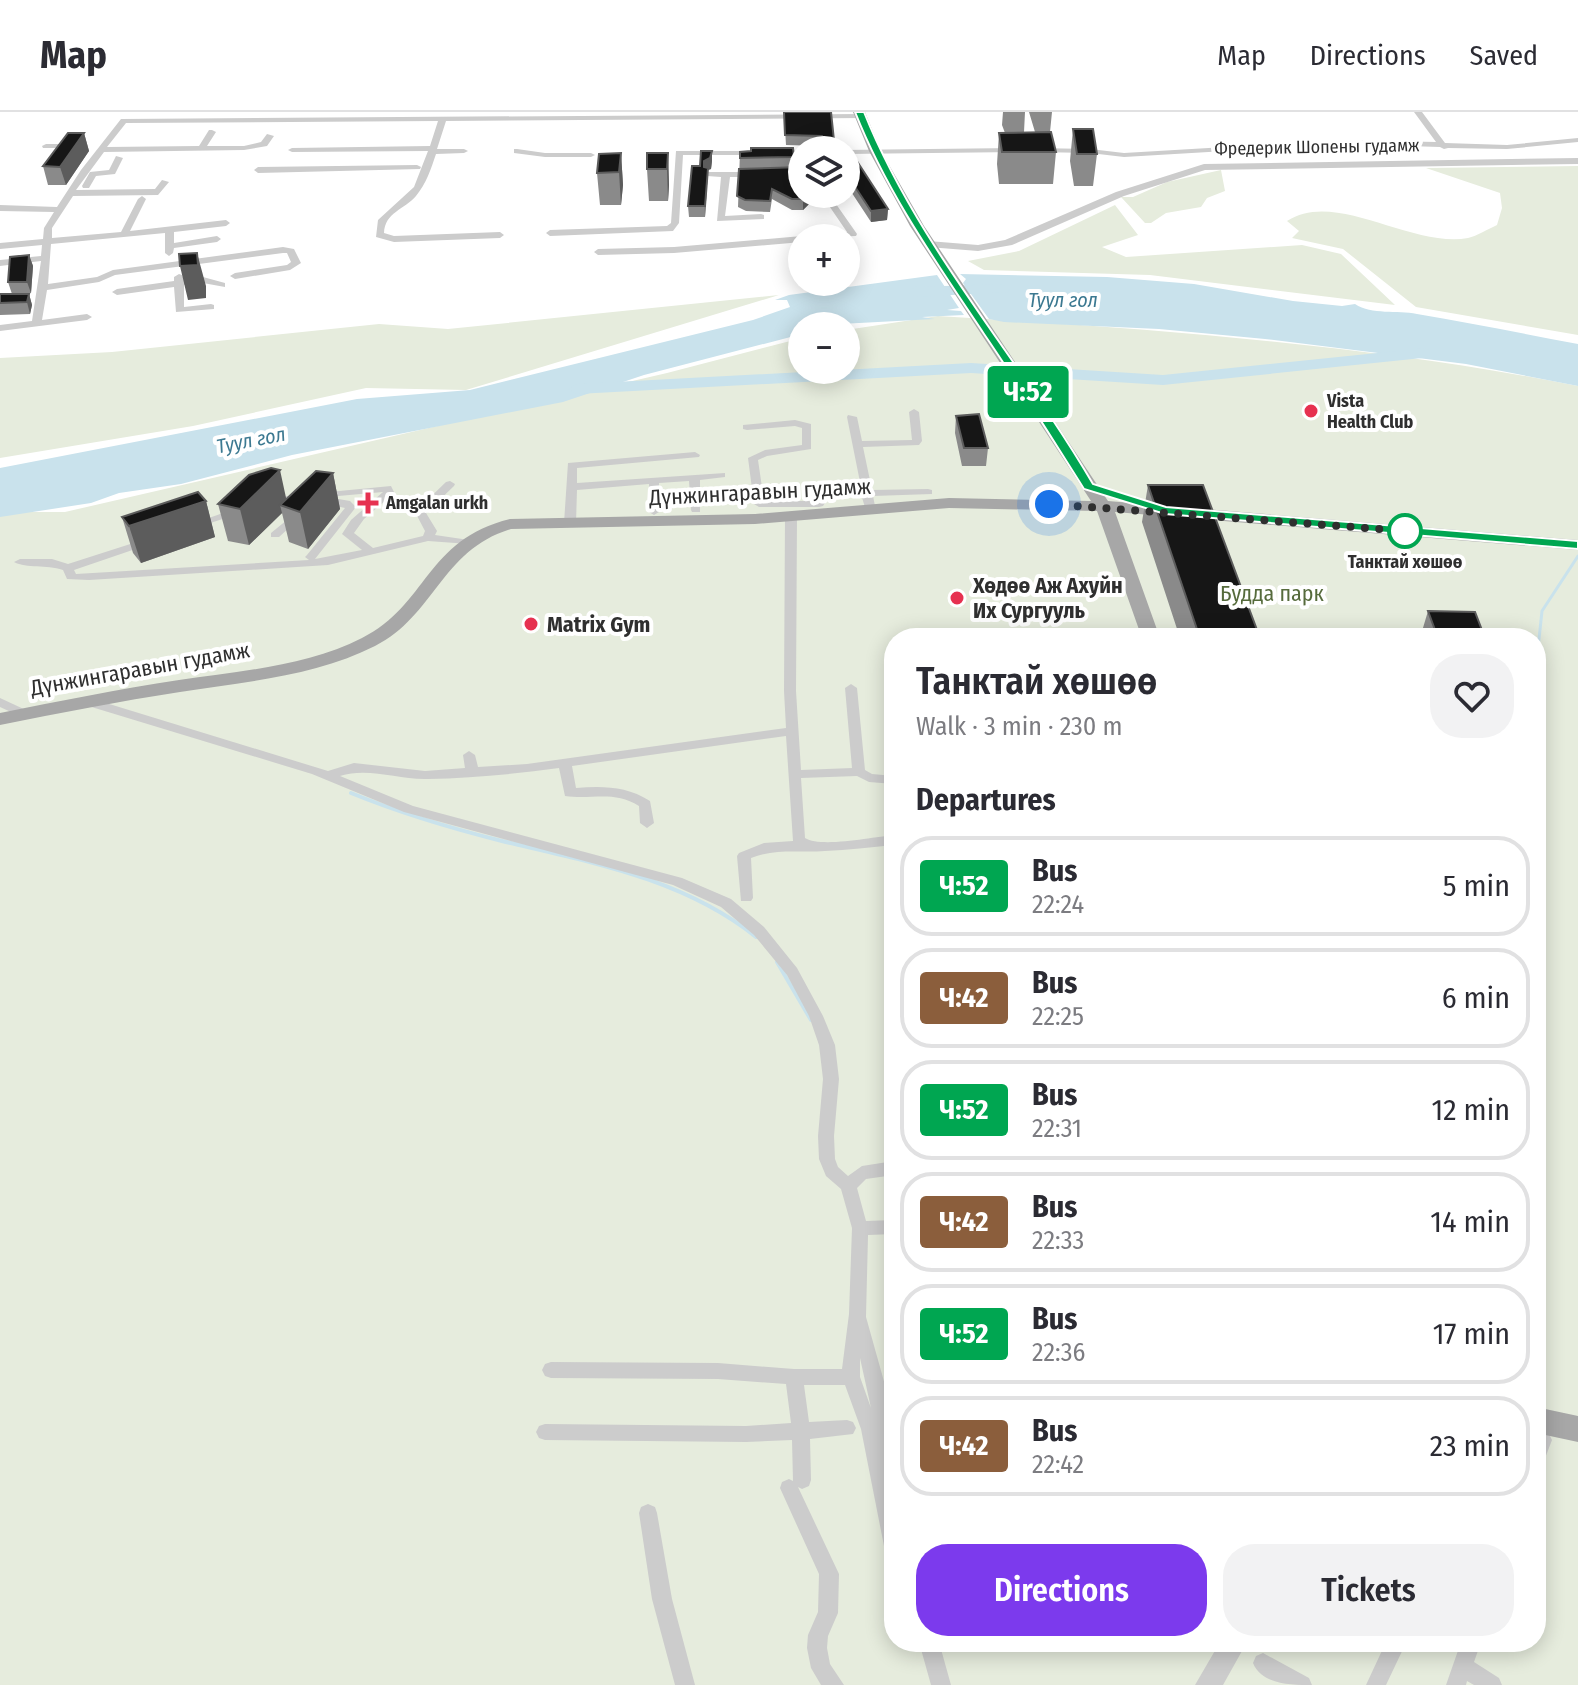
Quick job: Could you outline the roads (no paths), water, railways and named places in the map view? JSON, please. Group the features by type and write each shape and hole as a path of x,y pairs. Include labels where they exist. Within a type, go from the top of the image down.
{"main road":[{"path":"860,114 875,151 928,244 932,260"},
{"path":"917,226 919,250 932,260 1025,400 1101,506 1117,534 1148,628"},
{"path":"1088,486 1165,511"},
{"name":"Дүнжингаравын гудамж","path":"0,719 282,670 359,647 374,640 403,617 444,561 465,542 498,527 791,517 868,498 1101,506 1573,544"},
{"path":"1117,534 1134,517 1165,511"},
{"path":"1546,1430 1578,1429"}],"street":[{"path":"1418,112 1444,147"},
{"path":"76,193 101,148 124,121 151,116 443,118 860,114"},
{"path":"443,118 417,191 385,214 379,235 394,239 500,235"},
{"path":"201,150 212,132"},
{"path":"46,146 201,150 262,145 270,136"},
{"path":"860,152 1090,151 1124,155 1343,142 1511,147 1533,142 1578,140"},
{"path":"368,168 374,149"},
{"path":"292,150 464,151"},
{"path":"517,151 545,155 591,155"},
{"path":"550,233 670,229 675,223 679,153 788,153"},
{"path":"0,328 34,326 37,322 43,288 45,241 59,210 93,174 112,172 119,158"},
{"path":"276,170 279,158"},
{"name":"Фредерик Шопены гудамж","path":"928,244 994,247 1144,184 1204,167 1578,161"},
{"path":"258,170 417,167"},
{"path":"710,174 771,174"},
{"path":"726,174 720,219 761,217"},
{"path":"125,233 146,181"},
{"path":"76,193 140,196 158,192 165,182"},
{"path":"0,208 59,210"},
{"path":"0,246 226,223"},
{"path":"170,230 169,250 217,239"},
{"path":"598,252 674,250 788,240"},
{"path":"43,288 99,279 113,273 283,250 291,251 296,263 290,267 235,276"},
{"path":"0,263 45,258"},
{"path":"180,265 179,310 211,307"},
{"path":"117,292 211,280 222,285"},
{"path":"26,299 39,299"},
{"path":"37,322 87,317"},
{"path":"858,444 915,443 914,412"},
{"path":"852,417 868,498"},
{"path":"747,427 795,423 807,426 807,447 765,453 753,458 759,504 819,504 826,492 868,498 928,492"},
{"path":"570,523 572,465 695,455"},
{"path":"572,487 721,475"},
{"path":"694,477 696,510"},
{"path":"654,480 654,512"},
{"path":"428,538 431,531 420,512 450,484"},
{"path":"176,531 282,497 387,488 389,492 377,506 350,525 348,534 371,552"},
{"path":"275,535 313,502 333,500 346,503 351,507 311,557"},
{"path":"791,517 792,731 798,839 804,845"},
{"path":"20,562 52,562 68,568 161,536"},
{"path":"68,568 73,577 328,562 428,538 465,542"},
{"path":"851,688 859,772"},
{"path":"0,702 24,714"},
{"path":"89,702 328,775 409,809 663,877 708,893 734,909 759,931 783,959 821,1026 829,1052 831,1079 827,1159 832,1171 848,1186 860,1228 858,1314 851,1377 870,1429 884,1500"},
{"path":"328,775 358,767 408,774 473,773 792,731"},
{"path":"469,755 473,773"},
{"path":"565,763 570,793 618,790 631,793 645,804 647,823"},
{"path":"795,774 859,772 869,778 884,779"},
{"path":"746,898 744,856 764,848 884,841"},
{"path":"848,1186 862,1173 884,1170"},
{"path":"860,1228 884,1227"},
{"path":"858,1314 879,1408 882,1443 876,1464"},
{"path":"551,1370 718,1371 794,1377 851,1377"},
{"path":"794,1377 801,1431 796,1484 829,1574 828,1613 818,1635 817,1648 821,1668 834,1685"},
{"path":"545,1432 746,1434 847,1428"},
{"path":"648,1513 662,1599 685,1685"},
{"path":"932,1652 941,1685"},
{"path":"1208,1685 1228,1652"},
{"path":"1376,1685 1392,1652"},
{"path":"1467,1652 1459,1676 1492,1685"},
{"path":"1263,1663 1302,1685"}],"water":[{"name":"Туул гол","path":"960,274 1107,277 1194,284 1293,301 1342,306 1355,304 1377,311 1457,321 1578,344 1578,386 1466,364 1265,339 1159,329 1004,322 989,319"},
{"name":"Туул гол","path":"937,275 959,308 947,310 961,311 964,315 860,323 860,312 788,312 788,338 644,375 563,402 292,455 181,484 119,493 91,503 0,517 0,468 357,399 470,390 753,320 790,307 787,300 775,300 788,295 860,296 860,285"}],"waterway":[{"name":"Туул гол","path":"915,292 1002,289"},
{"name":"Туул гол","path":"577,389 971,368 1163,380 1426,353"},
{"path":"1540,628 1542,611 1578,556"},
{"path":"351,793 444,825 635,875 698,900 756,937"},
{"path":"777,962 811,1020"}],"place":[{"name":"Vista Health Club","path":"1311,411"},
{"name":"Amgalan urkh","path":"368,503"},
{"name":"Танктай хөшөө","path":"1405,531"},
{"name":"Хөдөө Аж Ахуйн Их Сургууль","path":"957,598"},
{"name":"Matrix Gym","path":"531,624"}],"park label":[{"name":"Будда парк","path":"1272,593"}]}
